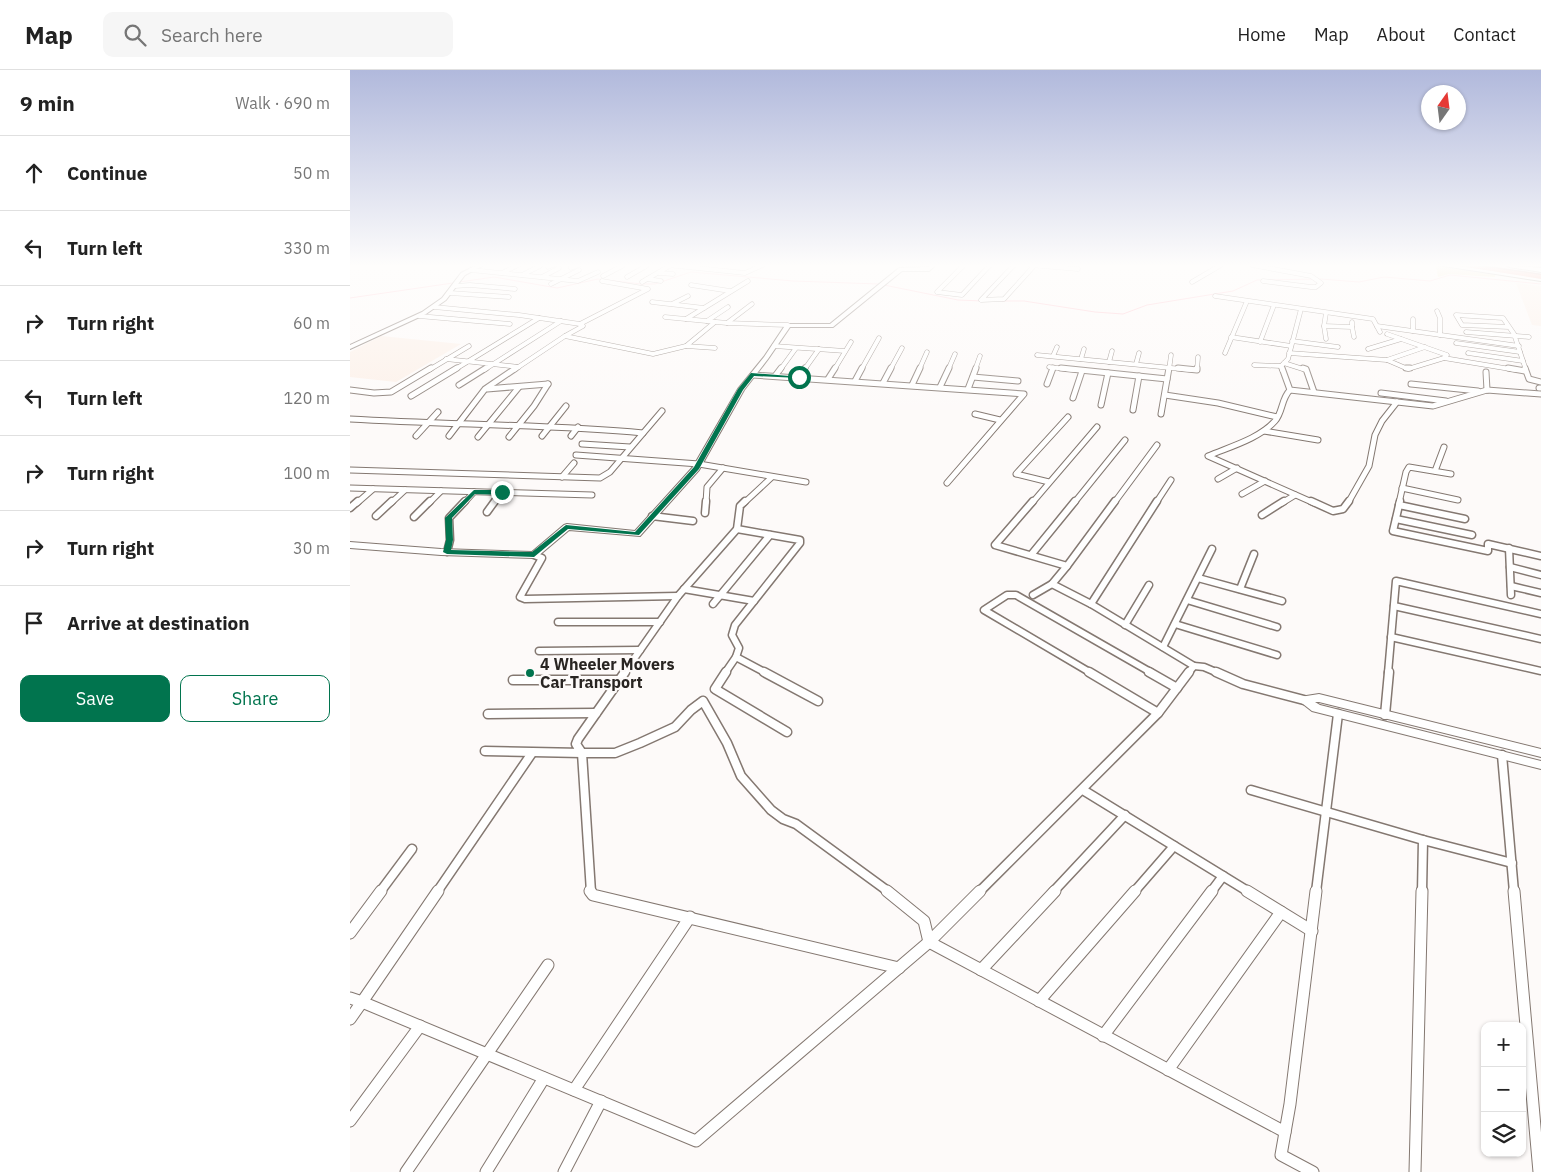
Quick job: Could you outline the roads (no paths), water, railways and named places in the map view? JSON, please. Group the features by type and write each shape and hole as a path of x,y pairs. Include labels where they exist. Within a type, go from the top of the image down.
{"street":[{"path":"350,347 418,316"},
{"path":"424,316 510,324"},
{"path":"524,316 580,324 595,316"},
{"path":"686,319 690,316"},
{"path":"707,322 715,316"},
{"path":"727,324 736,316"},
{"path":"665,317 727,324 830,326 842,316"},
{"path":"1225,353 1240,316"},
{"path":"1260,342 1270,316"},
{"path":"1290,390 1283,365 1292,344 1299,316"},
{"path":"1325,316 1324,326 1326,339"},
{"path":"1353,316 1373,319 1380,332"},
{"path":"1439,316 1440,335"},
{"path":"1457,316 1462,325 1509,328"},
{"path":"1478,316 1503,318 1519,346 1525,371 1529,379 1541,382"},
{"path":"411,396 538,318"},
{"path":"1412,331 1413,319"},
{"path":"459,385 561,321"},
{"path":"686,346 715,322"},
{"path":"449,436 484,390 583,326 580,324"},
{"path":"534,555 566,527 637,534 699,464 741,389 788,325"},
{"path":"1324,326 1352,325 1354,337"},
{"path":"1377,326 1519,346"},
{"path":"1466,332 1529,336"},
{"path":"1388,334 1447,355 1444,358"},
{"path":"565,336 604,342 642,353 661,353 686,346 715,348"},
{"path":"1231,337 1260,342 1338,347"},
{"path":"855,381 879,338"},
{"path":"1368,349 1402,339"},
{"path":"828,379 851,342"},
{"path":"1456,343 1520,352"},
{"path":"350,390 374,393 390,392 469,346"},
{"path":"774,346 845,351"},
{"path":"1053,356 1057,347"},
{"path":"1289,353 1348,357 1354,360 1387,360 1426,347"},
{"path":"775,376 796,348"},
{"path":"883,383 902,348"},
{"path":"799,377 819,350"},
{"path":"1080,359 1084,350"},
{"path":"1109,362 1112,351"},
{"path":"912,385 927,352"},
{"path":"1136,364 1139,353"},
{"path":"1468,353 1523,361"},
{"path":"940,387 955,354"},
{"path":"1037,355 1197,370 1198,358"},
{"path":"1161,414 1171,355"},
{"path":"968,389 980,356"},
{"path":"1400,370 1444,358 1525,371"},
{"path":"446,359 519,366"},
{"path":"1387,360 1408,369"},
{"path":"1254,365 1283,365 1306,369 1314,392"},
{"path":"1047,384 1051,368 1167,379"},
{"path":"1073,398 1082,370"},
{"path":"1486,372 1487,390"},
{"path":"1101,405 1108,373"},
{"path":"753,374 1024,394 947,482"},
{"path":"1133,410 1139,376"},
{"path":"973,378 1018,381"},
{"path":"1535,381 1541,390"},
{"path":"484,390 548,384 519,426 509,437"},
{"path":"1411,384 1480,392"},
{"path":"478,437 519,386"},
{"path":"1290,390 1433,406 1441,405 1446,401"},
{"path":"1290,390 1282,400 1278,417 1264,430 1208,456 1333,511 1343,510 1355,493 1373,453 1375,435 1382,421 1397,402"},
{"path":"1381,393 1446,401 1487,390 1541,390"},
{"path":"1165,395 1218,403 1278,417"},
{"path":"542,436 566,406"},
{"path":"350,470 600,478 610,472 630,446 662,411"},
{"path":"416,436 438,412"},
{"path":"974,414 1000,420"},
{"path":"1049,482 1016,474 1068,417"},
{"path":"350,418 426,424 578,427 643,433"},
{"path":"571,436 578,427"},
{"path":"1068,566 995,544 1097,427"},
{"path":"1264,430 1318,440"},
{"path":"1031,555 1125,440"},
{"path":"582,444 630,446"},
{"path":"1033,596 1052,584 1068,566 1157,445"},
{"path":"1435,471 1444,447"},
{"path":"576,455 699,464 806,482"},
{"path":"562,477 574,463"},
{"path":"705,513 707,487 723,468"},
{"path":"1218,479 1236,468"},
{"path":"1451,474 1409,468 1406,472 1393,531 1488,551 1488,544 1541,556"},
{"path":"772,476 740,506 736,529 678,596 576,744 582,753 590,891 592,895 899,968"},
{"path":"1091,604 1171,480"},
{"path":"1242,494 1265,482"},
{"path":"350,488 592,495"},
{"path":"1402,488 1458,500"},
{"path":"350,508 373,489"},
{"path":"376,516 405,490"},
{"path":"414,517 441,491"},
{"path":"447,552 450,540 448,518 474,492"},
{"path":"487,512 502,492"},
{"path":"1262,515 1295,495"},
{"path":"1399,505 1465,518"},
{"path":"652,516 693,521"},
{"path":"1396,519 1472,534"},
{"path":"736,529 800,540 800,543 736,625 732,635 739,648 736,657 715,689 787,732"},
{"path":"713,604 770,535"},
{"path":"350,545 447,552 534,555 542,558 520,597 525,599 678,596"},
{"path":"1509,548 1511,595"},
{"path":"1163,647 1212,549"},
{"path":"1240,589 1254,554"},
{"path":"1510,567 1541,575"},
{"path":"1198,578 1282,601"},
{"path":"1385,714 1396,581 1541,614"},
{"path":"1052,584 1091,604 1194,666 1204,666 1243,684 1304,700 1316,708 1541,765"},
{"path":"1126,625 1149,585"},
{"path":"1511,586 1541,593"},
{"path":"684,589 754,601"},
{"path":"1158,713 985,612 984,609 1007,595 1016,595 1177,688"},
{"path":"1187,600 1277,627"},
{"path":"1394,606 1541,639"},
{"path":"558,622 660,622"},
{"path":"1175,624 1277,655"},
{"path":"1391,637 1541,671"},
{"path":"539,651 640,650"},
{"path":"736,657 818,701"},
{"path":"350,998 696,1141 929,942 1158,713 1194,666"},
{"path":"513,680 619,680"},
{"path":"1304,700 1319,698 1541,753"},
{"path":"485,751 532,754 615,753 675,726 691,710 704,701 727,743 741,776 772,810 783,819 796,824 846,859 918,915 924,921 929,942 1285,1132"},
{"path":"488,714 596,713"},
{"path":"1313,1172 1281,1155 1312,931 1338,714"},
{"path":"350,1019 532,754"},
{"path":"1502,755 1539,1172"},
{"path":"1083,790 1312,931"},
{"path":"1251,790 1423,840 1512,862"},
{"path":"981,970 1125,815"},
{"path":"1415,1172 1423,840"},
{"path":"1039,1001 1174,846"},
{"path":"350,933 412,848"},
{"path":"1103,1036 1223,876"},
{"path":"1168,1070 1281,912"},
{"path":"574,1090 690,918"},
{"path":"406,1172 548,965"},
{"path":"350,1121 420,1026"},
{"path":"486,1172 544,1078"},
{"path":"564,1172 601,1101"}],"place":[{"name":"4 Wheeler Movers Car Transport","path":"530,673"}]}
